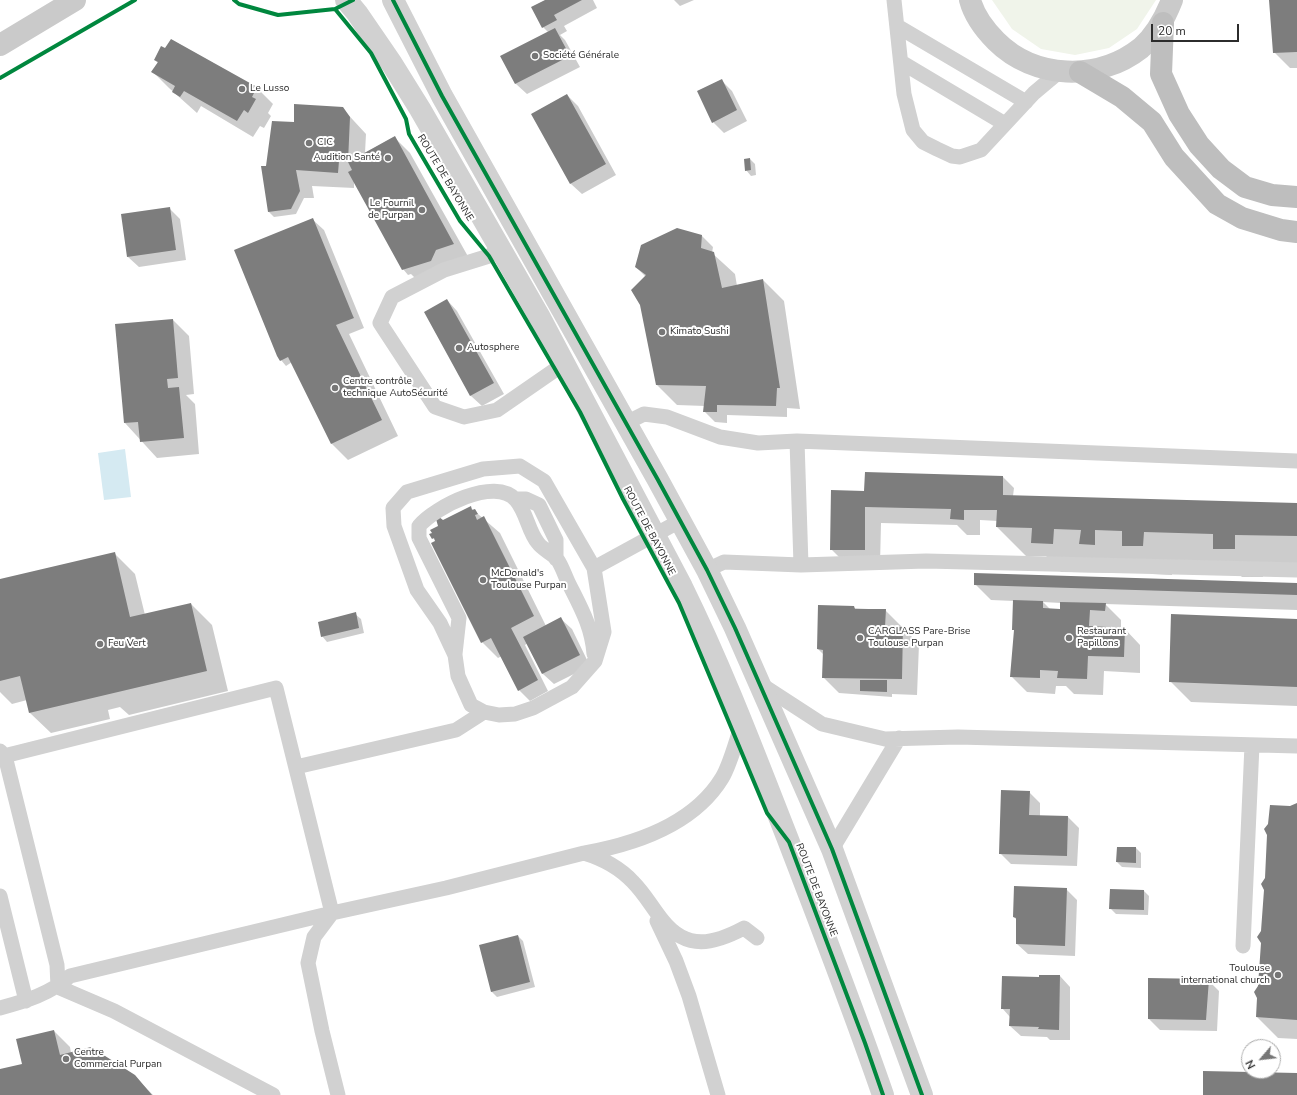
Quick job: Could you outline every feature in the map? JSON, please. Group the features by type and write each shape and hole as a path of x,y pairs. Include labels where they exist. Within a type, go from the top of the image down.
{"highway":[{"path":"1163,23 1162,74 1179,114 1199,145 1221,169 1246,188 1272,195 1297,197"},
{"path":"1080,72 1122,97 1152,122 1174,157 1218,204 1242,218 1281,230 1297,232"}],"main road":[{"path":"0,45 75,0"},
{"path":"970,0 985,29 1005,50 1031,64 1059,72 1080,72 1113,64 1141,48 1163,23 1172,0"}],"street":[{"name":"ROUTE DE BAYONNE","path":"346,0 375,39 420,109 500,249 564,363 655,535 700,624 742,723 824,933 883,1095"},
{"path":"393,0 442,96 707,570 762,685 832,849 922,1095"}],"lane":[{"path":"894,0 904,94 913,130 923,142 952,156 960,157 981,150 1030,97 1059,72"},
{"path":"896,26 1000,87 1030,97"},
{"path":"901,62 1005,124"},
{"path":"500,249 489,256 444,270 392,297 380,323 435,407 464,417 497,410 564,363"},
{"path":"626,423 644,414 668,417 720,437 758,443 797,441 1297,461"},
{"path":"797,441 801,565"},
{"path":"520,466 544,481 594,568 604,632 595,661 572,687 533,708 515,714 499,715 484,712 471,705 458,676 454,655 440,623 417,590 394,526 393,508 407,492 483,469 520,466"},
{"path":"454,655 459,618 419,538 419,526 426,517 461,499 480,492 501,492 515,499 526,499 538,505 556,540 556,559 587,619 593,636 595,661"},
{"path":"594,568 680,521"},
{"path":"707,570 724,562 801,565 926,561 1297,570"},
{"path":"762,685 822,724 885,739 958,737 1297,746"},
{"path":"58,987 57,965 2,755 276,688 332,913"},
{"path":"296,767 456,730 484,712"},
{"path":"0,1008 26,1001 58,987 70,976 332,913 446,888 584,853 616,847 666,828 701,804 722,778 742,723"},
{"path":"832,849 899,738"},
{"path":"1243,946 1252,745"},
{"path":"584,853 602,859 617,867 634,883 663,922 677,936 697,943 708,942 733,934 744,928 757,938"},
{"path":"0,896 26,1001"},
{"path":"645,897 676,961 702,1034 718,1095"},
{"path":"332,913 314,937 308,963 322,1031 338,1095"},
{"path":"58,987 114,1011 273,1095"}],"shaded area":[{"path":"992,0 1156,0 1137,29 1109,48 1075,55 1041,49 1012,29"}],"water":[{"path":"125,449 131,497 104,500 98,453"}],"building":[{"path":"545,0 582,0 554,15 557,20 542,28 531,7"},
{"path":"1269,0 1297,0 1297,52 1273,53"},
{"name":"Société Générale","path":"555,28 570,56 515,84 500,56"},
{"path":"171,39 257,87 252,97 256,99 248,113 244,110 237,121 184,91 180,97 172,92 175,86 151,72 158,62 154,60 161,46 165,48"},
{"path":"722,79 737,110 712,123 697,91"},
{"path":"567,94 606,164 570,184 531,114"},
{"name":"CIC","path":"294,104 343,107 350,117 348,162 339,161 338,173 296,170 300,191 291,209 268,212 261,166 266,166 272,121 294,122"},
{"path":"395,136 454,244 436,250 431,261 402,270 348,172 352,170 348,162"},
{"path":"750,158 751,170 745,171 744,159"},
{"path":"170,207 176,250 127,257 121,214"},
{"path":"313,218 354,318 336,325 382,420 331,444 288,357 280,361 277,356 234,250"},
{"path":"677,228 702,235 701,248 714,252 722,288 763,279 780,388 777,388 776,406 717,405 717,412 703,412 706,386 656,385 640,305 631,290 646,275 635,267 641,245"},
{"name":"Autosphere","path":"447,299 494,383 470,396 424,312"},
{"path":"173,319 178,378 167,379 168,388 179,387 184,438 140,442 138,422 124,423 115,324"},
{"path":"865,472 1003,476 1003,495 1297,503 1297,536 1235,535 1235,549 1213,549 1213,534 1144,532 1143,546 1122,546 1122,531 1095,530 1095,545 1079,544 1081,530 1054,529 1053,544 1031,543 1032,528 996,527 997,510 964,510 964,520 950,519 951,509 865,507 865,550 830,550 831,490 864,491"},
{"name":"McDonald's Toulouse Purpan","path":"471,506 472,510 475,509 478,514 475,515 477,520 484,516 534,616 511,628 538,680 518,691 491,638 481,643 431,543 435,541 429,534 432,533 430,530 438,526 436,519 439,517 443,520"},
{"name":"Feu Vert","path":"115,552 130,617 191,603 207,671 29,713 20,676 0,681 0,579"},
{"path":"974,573 1297,583 1297,595 974,585"},
{"name":"Restaurant Papillons","path":"1013,600 1043,601 1043,608 1060,609 1060,602 1106,603 1105,611 1090,610 1089,626 1125,628 1124,657 1088,656 1087,679 1057,678 1058,671 1040,670 1040,678 1010,677 1014,630 1012,630"},
{"name":"CARGLASS Pare-Brise Toulouse Purpan","path":"818,605 854,606 855,609 886,609 885,627 903,627 902,679 822,678 823,650 817,649"},
{"path":"356,612 359,628 321,637 318,622"},
{"path":"1171,614 1297,619 1297,687 1169,682"},
{"path":"561,617 580,655 542,674 523,637"},
{"path":"860,680 887,680 887,692 860,691"},
{"path":"1001,790 1030,791 1029,815 1068,816 1067,856 999,854"},
{"path":"1297,803 1297,1020 1256,1017 1257,998 1254,992 1258,986 1261,943 1257,937 1261,931 1264,890 1261,884 1265,878 1267,835 1264,829 1268,824 1270,805 1290,806"},
{"path":"1117,847 1136,847 1136,863 1116,862"},
{"path":"1014,886 1067,888 1065,946 1016,944 1016,918 1013,917"},
{"path":"1110,889 1144,890 1144,910 1109,909"},
{"path":"518,935 530,982 491,992 479,945"},
{"path":"1039,975 1060,975 1059,1030 1038,1029 1039,1027 1009,1026 1010,1009 1001,1009 1002,976 1039,977"},
{"path":"1148,978 1209,979 1206,1020 1148,1019"},
{"name":"Centre Commercial Purpan","path":"54,1030 60,1055 91,1047 135,1075 152,1095 0,1095 0,1069 22,1064 16,1039"},
{"path":"1203,1071 1241,1072 1241,1079 1281,1079 1281,1073 1297,1073 1297,1095 1203,1095"}],"cycle path":[{"path":"0,78 135,0"},
{"path":"234,0 239,4 278,15 335,9 353,0"},
{"path":"393,0 442,96 707,570 735,628 832,849 922,1095"},
{"path":"335,9 371,53 406,119 409,134 460,221 489,256 580,412 623,499 679,603 767,813 789,842 865,1043 883,1095"}],"place":[{"name":"Société Générale","path":"535,56"},
{"name":"Le Lusso","path":"242,89"},
{"name":"CIC","path":"309,143"},
{"name":"Audition Santé","path":"388,158"},
{"name":"Le Fournil de Purpan","path":"422,210"},
{"name":"Kimato Sushi","path":"662,332"},
{"name":"Autosphere","path":"459,348"},
{"name":"Centre contrôle technique AutoSécurité","path":"335,388"},
{"name":"McDonald's Toulouse Purpan","path":"483,580"},
{"name":"CARGLASS Pare-Brise Toulouse Purpan","path":"860,638"},
{"name":"Restaurant Papillons","path":"1069,638"},
{"name":"Feu Vert","path":"100,644"},
{"name":"Toulouse international church","path":"1278,975"},
{"name":"Centre Commercial Purpan","path":"66,1059"}]}
